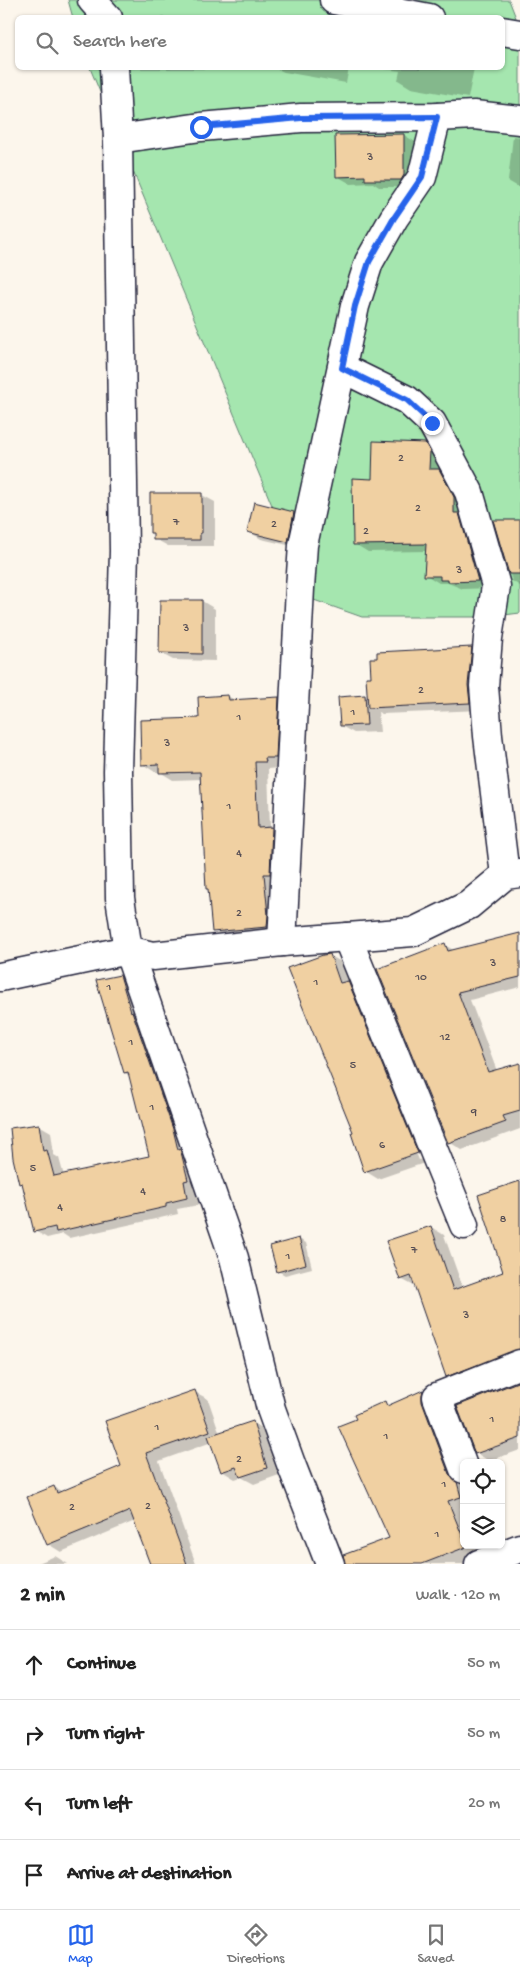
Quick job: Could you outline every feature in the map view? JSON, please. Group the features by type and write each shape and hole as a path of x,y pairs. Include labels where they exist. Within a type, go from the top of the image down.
{"street":[{"path":"92,0 105,15"},
{"path":"343,1 414,15"},
{"path":"505,32 520,34"},
{"path":"114,70 118,139 124,551 118,771 120,898 128,950 234,1258 271,1409 330,1564"},
{"path":"118,139 201,127 301,118 474,115 520,120"},
{"path":"282,942 303,545 355,306 369,262 394,218 422,177 437,117"},
{"path":"0,977 128,950 153,956 282,942 413,932 469,906 513,874 488,736 484,686 488,638 496,586 469,492 432,423 407,400 342,368"},
{"path":"347,937 464,1225"},
{"path":"460,1459 437,1397 520,1364"}],"green space":[{"path":"68,0 509,0 520,28 520,613 488,617 362,617 311,599 91,70 505,70 505,15 72,15"}],"building":[{"path":"404,134 404,175 401,180 365,180 365,176 336,177 335,135"},
{"path":"373,441 425,443 430,451 429,469 439,469 454,497 454,513 459,513 478,581 448,582 448,580 440,580 440,576 424,576 426,544 353,545 352,478 372,479"},
{"path":"150,493 202,493 202,533 200,533 200,540 153,540 153,533 150,533"},
{"path":"254,502 294,512 288,542 247,532"},
{"path":"493,520 520,520 520,574 509,574"},
{"path":"160,600 202,600 202,654 159,653"},
{"path":"472,647 468,685 470,703 368,708 366,677 371,677 370,658 377,658 377,652"},
{"path":"228,695 229,700 279,697 276,758 265,758 266,762 255,762 258,828 272,827 270,874 264,874 268,915 267,927 212,932 208,889 206,889 200,772 159,773 159,764 141,765 140,720 199,718 198,697"},
{"path":"365,695 367,725 340,726 338,697"},
{"path":"520,933 520,977 458,992 488,1072 520,1063 520,1111 503,1116 506,1122 448,1143 377,969 445,943 448,951"},
{"path":"330,954 340,983 348,981 418,1153 364,1172 351,1133 353,1132 287,968"},
{"path":"120,975 131,1012 173,1129 178,1150 180,1149 188,1180 184,1181 187,1198 166,1203 166,1207 56,1232 55,1227 34,1232 22,1183 19,1184 13,1158 10,1128 39,1124 43,1151 47,1150 54,1176 149,1156 128,1072 124,1073 96,980"},
{"path":"520,1181 520,1349 446,1377 411,1276 400,1280 386,1241 431,1226 453,1290 503,1272 478,1195"},
{"path":"299,1238 306,1264 277,1272 270,1246"},
{"path":"520,1381 520,1438 475,1454 457,1406"},
{"path":"195,1390 210,1431 146,1453 187,1564 150,1564 130,1511 47,1545 27,1497 54,1486 57,1493 121,1466 105,1421"},
{"path":"423,1390 422,1402 449,1474 457,1482 460,1493 460,1497 448,1501 460,1530 461,1549 422,1564 345,1564 343,1555 389,1538 338,1426 356,1419 354,1415 385,1401 387,1406"},
{"path":"253,1421 267,1468 240,1477 236,1467 221,1472 208,1436"}],"route":[{"path":"201,127 301,118 437,117 422,177 394,218 369,262 355,306 342,368 407,400 432,423"}]}
